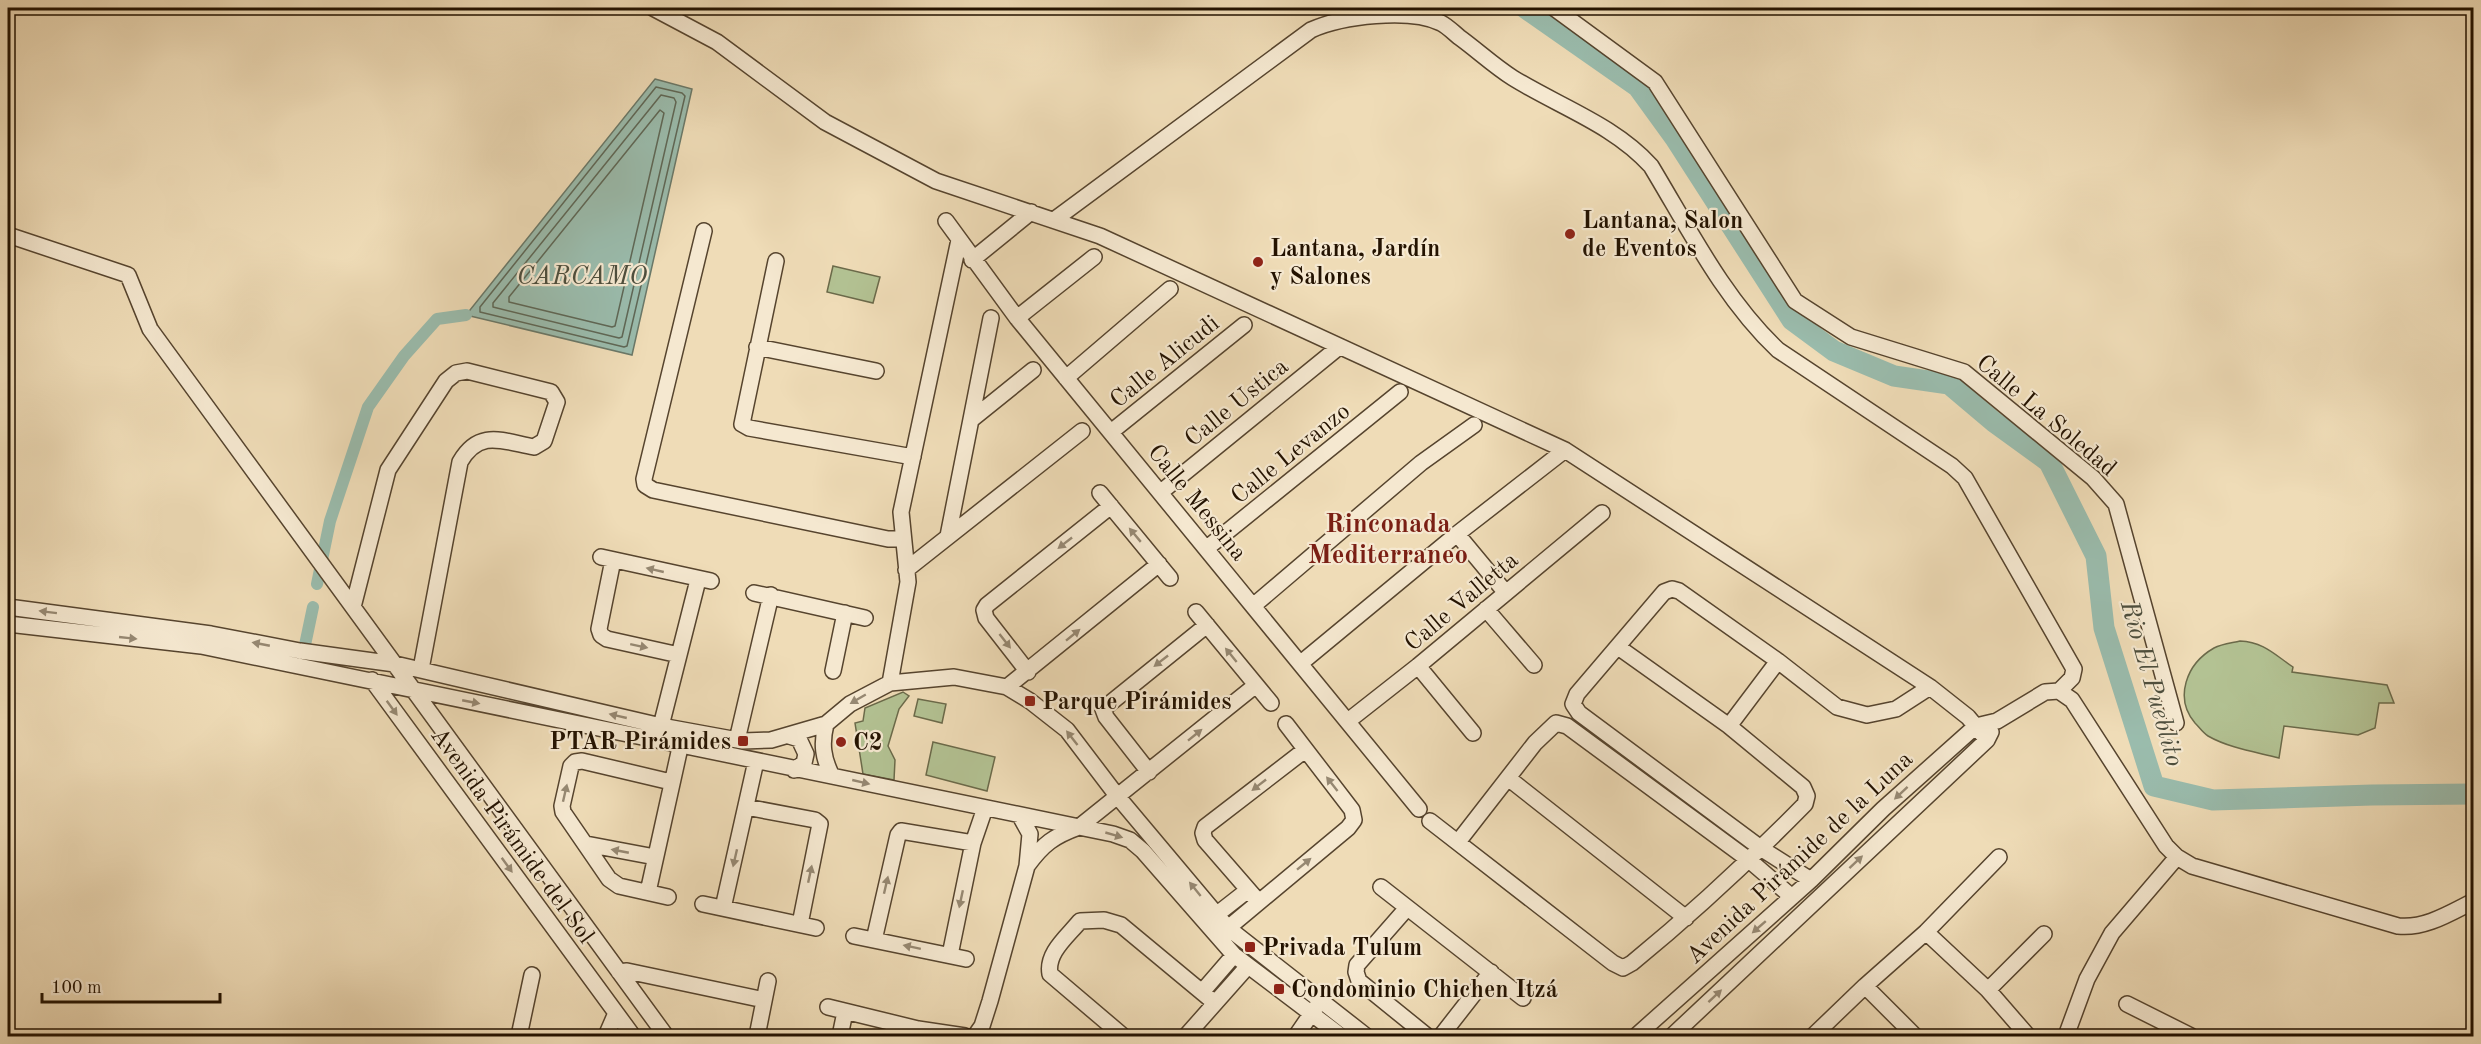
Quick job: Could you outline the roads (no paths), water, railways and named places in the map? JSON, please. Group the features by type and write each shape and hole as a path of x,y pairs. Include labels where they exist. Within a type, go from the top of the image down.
{"street":[{"path":"653,8 717,42 825,122 936,181 1100,236 1565,450 1930,687 1968,717 1987,740"},
{"path":"1365,8 1380,15"},
{"name":"Calle La Soledad","path":"1554,8 1655,82 1795,301 1851,337 1964,372 2093,478 2116,504 2176,723"},
{"path":"1054,220 1311,30 1328,22 1380,15 1417,17 1440,23 1512,77 1617,135 1636,149 1651,166 1732,297 1758,331 1778,350 1952,466 1965,478 2074,669 2072,678 2059,691 2072,700 2084,715 2166,846 2177,857 2192,866 2398,926 2410,927 2425,924 2474,901"},
{"path":"972,260 1031,212"},
{"name":"Calle Messina","path":"946,221 972,260 1065,378 1208,548 1419,809"},
{"path":"704,231 645,473 645,485 653,490 876,537 903,539"},
{"name":"Avenida Pirámide del Sol","path":"8,235 128,275 150,329 666,1036"},
{"path":"890,683 908,582 901,512 959,240"},
{"path":"1017,318 1095,257"},
{"path":"776,261 741,420 745,426 913,457"},
{"path":"1065,378 1170,289"},
{"path":"948,536 991,318"},
{"name":"Calle Alicudi","path":"1111,432 1244,326"},
{"path":"757,346 876,371"},
{"name":"Calle Ustica","path":"1161,492 1340,347"},
{"path":"971,420 1033,370"},
{"path":"353,607 388,470 446,381 456,373 467,371 551,392 557,402 544,441 539,446 486,439 477,443 460,462 421,669"},
{"name":"Calle Levanzo","path":"1208,548 1401,392"},
{"path":"1253,606 1421,463 1473,425"},
{"path":"906,570 1082,431"},
{"path":"1301,663 1457,534 1565,450"},
{"path":"1100,493 1170,578"},
{"path":"1026,673 986,618 984,610 987,605 1111,506"},
{"name":"Calle Valletta","path":"1348,721 1602,513"},
{"path":"1457,534 1506,593"},
{"path":"661,726 679,655 704,581 607,559 599,629 601,635 607,639 679,655"},
{"path":"1006,687 1159,564"},
{"path":"1812,880 1761,849 1578,713 1573,704 1577,694 1664,592 1672,589 1679,591 1778,661 1837,708 1867,715 1896,709 1930,687"},
{"path":"754,593 865,618"},
{"path":"737,740 771,595"},
{"path":"8,607 211,634 326,672 1121,837 1130,840 1143,850 1229,961 1243,971 1315,1008"},
{"path":"1486,609 1534,665"},
{"path":"1196,612 1271,703"},
{"path":"833,671 845,613"},
{"path":"83,633 85,616"},
{"path":"8,624 201,646 298,661 360,659 395,664 661,726 680,745"},
{"path":"1145,776 1103,709 1207,625"},
{"path":"1430,821 1613,963 1623,968 1686,918 1761,849 1805,804 1807,796 1803,787 1729,726 1618,646"},
{"name":"Avenida Pirámide del Sol","path":"360,659 373,682 633,1036"},
{"path":"1729,726 1778,661"},
{"path":"1418,666 1473,733"},
{"path":"680,745 737,740 771,740 789,736 826,724 850,704 890,683 954,677 1006,687 1030,701 1067,730 1118,797 1216,915 1315,1008 1326,1025 1341,1036"},
{"path":"1027,866 1040,847 1060,834 1079,827 1256,685"},
{"name":"Avenida Pirámide de la Luna","path":"1636,1036 1812,880 1922,774 1976,726 1997,721 2045,692 2059,691"},
{"name":"Avenida Pirámide de la Luna","path":"1672,1036 1987,740 1997,721"},
{"path":"1458,842 1549,728 1557,723 1567,726 1749,860 1792,897"},
{"path":"826,724 822,747 825,762 832,776"},
{"path":"1216,915 1251,897 1348,828 1354,819 1352,810 1286,724"},
{"path":"789,736 799,739 806,754 804,763 794,770"},
{"path":"648,892 680,745"},
{"path":"1251,897 1205,840 1203,833 1205,827 1305,750"},
{"path":"668,897 619,886 609,879 563,812 562,806 571,766 575,762 582,761 672,782"},
{"path":"723,908 756,761"},
{"path":"1922,774 1934,789"},
{"path":"1508,778 1686,918"},
{"path":"746,807 815,820 820,824 800,924"},
{"path":"950,955 973,843 985,808"},
{"path":"983,1033 1027,866 1029,834 1020,816"},
{"path":"874,940 898,835 901,831 973,843"},
{"path":"586,844 655,857"},
{"path":"1813,1036 1926,932 1999,857"},
{"path":"2067,1035 2087,979 2112,933 2177,857"},
{"path":"1381,888 1523,998"},
{"path":"1228,928 1251,897"},
{"path":"703,904 816,928"},
{"path":"1407,908 1357,965 1356,972 1359,981 1430,1036 1491,972"},
{"path":"1123,1036 1050,974 1048,963 1052,955 1080,921 1104,920 1121,925 1215,1003"},
{"path":"566,944 587,927"},
{"path":"1926,932 1988,990 2028,1036"},
{"path":"1988,990 2044,934"},
{"path":"854,936 966,959"},
{"path":"1202,992 1229,961"},
{"path":"619,972 627,971 764,1000"},
{"path":"1186,1036 1243,971"},
{"path":"519,1036 532,975"},
{"path":"757,1036 768,981"},
{"path":"1865,986 1915,1036"},
{"path":"2127,1004 2191,1036"},
{"path":"828,1007 915,1033 965,1036"},
{"path":"1298,1032 1315,1008"},
{"path":"606,1036 616,1012"},
{"path":"840,1036 845,1012"},
{"path":"1326,1025 1366,1036"}],"water":[{"name":"CARCAMO","path":"655,79 692,89 632,355 466,315"}],"waterway":[{"name":"Rio El Pueblito","path":"1525,8 1638,87 1675,138 1792,320 1834,351 1894,376 1949,384 1994,422 2049,462 2096,556 2104,628 2154,786 2213,800 2474,794"},
{"path":"317,584 330,521 368,407 404,356 437,319 466,315"},
{"path":"305,645 313,607"}],"place":[{"name":"Lantana, Salon de Eventos","path":"1570,234"},
{"name":"Lantana, Jardín y Salones","path":"1258,262"},
{"name":"Parque Pirámides","path":"1030,701"},
{"name":"PTAR Pirámides","path":"743,741"},
{"name":"C2","path":"841,742"},
{"name":"Privada Tulum","path":"1250,947"},
{"name":"Condominio Chichen Itzá","path":"1279,989"}],"district":[{"name":"Rinconada Mediterraneo","path":"1388,538"}]}
